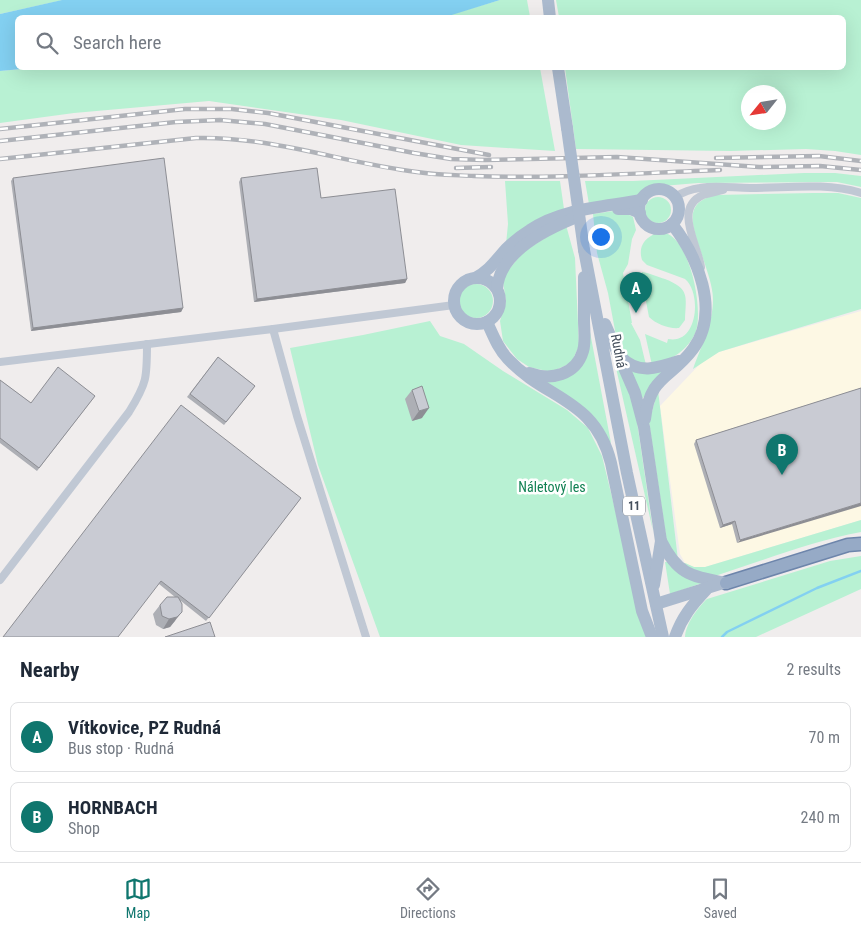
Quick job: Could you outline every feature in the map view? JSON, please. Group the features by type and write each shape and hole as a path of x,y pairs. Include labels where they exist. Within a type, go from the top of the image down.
{"highway":[{"path":"726,583 848,545 861,544"}],"main road":[{"path":"548,0 550,15"},
{"name":"Rudná","path":"558,71 584,250 627,473 663,637"},
{"path":"640,213 624,208 605,210 582,216 551,229 514,255 501,272 497,281 500,298 499,308 494,316 487,322 475,324 464,321 456,312 454,294 458,288 465,281 485,273 509,247 546,221 566,213 642,200 650,192 660,189 671,193 675,197 679,208 678,214 672,224 664,228 652,227 644,222 640,213 642,200"},
{"path":"644,427 647,404 651,392 658,382 684,359 697,342 703,326 705,307 703,281 692,256 672,224"},
{"path":"522,371 544,378 556,377 569,370 578,361 584,349 584,250"},
{"path":"476,278 488,280 497,289"},
{"path":"592,287 609,336 620,356 635,393 644,427 661,541 654,598 726,583"},
{"path":"487,322 501,350 508,359 522,371 582,412 595,427 604,442 611,463 642,611 652,637"},
{"path":"620,356 630,366 640,368 654,368 684,359"},
{"path":"661,541 670,558 684,571 696,577 726,583"},
{"path":"675,637 690,607 708,588"}],"street":[{"path":"675,197 686,191 701,188 813,186 838,187 861,193"},
{"path":"703,281 700,256 688,222 690,207 700,197 730,188"},
{"path":"0,362 454,305"},
{"path":"273,329 296,416 366,637"},
{"path":"0,580 134,405 146,381 147,344"}],"shaded area":[{"path":"861,311 861,520 705,567 694,567 685,563 680,554 660,406 701,363 719,352"}],"green space":[{"path":"0,0 63,0 0,14"},
{"path":"500,0 527,0 530,15 449,15"},
{"path":"556,0 861,0 861,155 806,149 731,151 576,149 565,70 846,70 846,15 559,15"},
{"path":"540,70 555,151 461,145 341,120 209,101 74,113 0,123 0,71"},
{"path":"835,173 861,176 861,187 837,182 698,183 650,187 641,192 637,197 589,204 585,181 633,181"},
{"path":"505,181 560,181 564,209 506,244 508,224"},
{"path":"838,193 861,198 861,309 719,352 693,369 709,327 713,299 709,278 694,231 693,213 698,203 715,195"},
{"path":"658,197 667,201 671,210 667,219 658,223 649,219 645,210 649,201"},
{"path":"620,210 633,217 636,230 632,239 628,264 623,273 631,323 640,340 646,365 628,359 617,341 608,293 597,253 593,214"},
{"path":"566,225 575,258 579,346 571,363 551,372 529,367 517,359 503,341 500,321 506,301 503,277 523,252"},
{"path":"657,233 668,234 676,240 683,251 693,278 698,308 698,321 693,338 684,349 665,361 652,365 645,334 667,343 668,339 678,339 686,334 691,326 695,306 694,295 685,279 647,265 642,260 641,251 645,240"},
{"path":"642,272 665,279 683,290 686,299 685,320 679,328 663,326 649,317"},
{"path":"476,284 488,289 493,301 488,313 476,318 464,313 459,301 464,289"},
{"name":"Náletový les","path":"430,321 440,336 464,344 503,371 567,410 588,428 602,456 646,637 380,637 318,465 290,348"},
{"path":"590,332 611,443 543,382 558,381"},
{"path":"617,363 635,408 653,531 616,368"},
{"path":"630,369 665,370 642,399"},
{"path":"658,390 678,560 667,543 649,422"},
{"path":"861,520 861,532 807,546 718,575 705,575 682,565 685,563 694,567 705,567"},
{"path":"861,556 861,589 756,637 685,637 687,627 693,616 707,599 830,561"},
{"path":"665,562 668,562 702,583 670,594"}],"water":[{"path":"62,0 500,0 452,15 15,15 15,70 0,71 0,14"}],"building":[{"path":"164,158 183,308 33,328 13,178"},
{"path":"317,168 321,198 395,189 407,279 257,299 241,178"},
{"path":"218,357 255,386 226,422 190,394"},
{"path":"58,367 95,396 39,468 0,438 0,380 31,403"},
{"path":"422,386 429,408 419,411 412,390"},
{"path":"861,388 861,503 740,540 735,521 723,525 696,440"},
{"path":"181,405 301,498 209,618 161,581 118,637 3,637"},
{"path":"167,597 178,597 182,604 182,612 177,617 169,619 162,616 160,605"},
{"path":"210,622 215,637 165,637"}],"waterway":[{"path":"722,637 727,632 817,588 861,571"}],"railway":[{"path":"0,129 185,109 232,109 268,113 489,155"},
{"path":"0,141 176,122 220,120 265,124 451,159 617,157 759,167 820,166 861,170"},
{"path":"0,159 196,138 252,141 389,168 438,174 536,177 720,170"},
{"path":"716,158 819,156 861,161"},
{"path":"456,168 491,167"}],"place":[{"name":"Vítkovice, PZ Rudná","path":"636,313"},
{"name":"HORNBACH","path":"782,475"}]}
